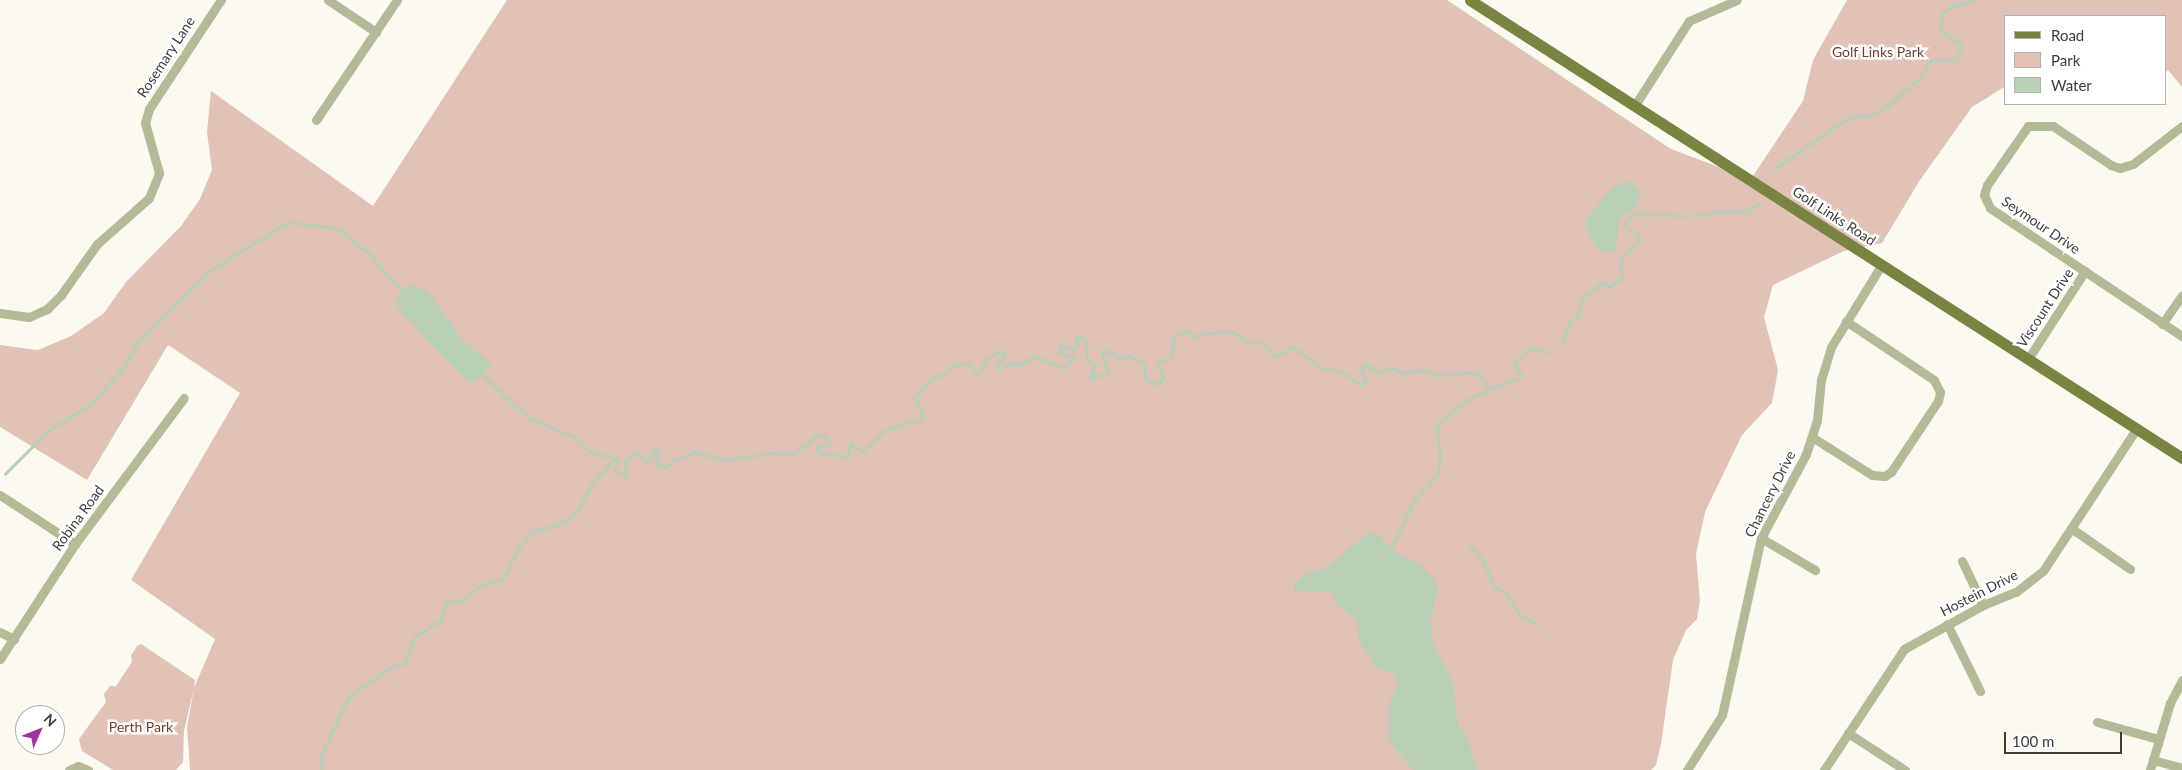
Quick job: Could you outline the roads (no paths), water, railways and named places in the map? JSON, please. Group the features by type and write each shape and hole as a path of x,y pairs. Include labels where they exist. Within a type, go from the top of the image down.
{"main road":[{"name":"Golf Links Road","path":"1470,0 2182,458"}],"street":[{"name":"Rosemary Lane","path":"0,313 29,318 47,309 61,295 97,244 149,198 159,173 145,123 148,109 221,0"},
{"path":"328,0 376,32"},
{"path":"316,120 397,0"},
{"path":"1635,105 1689,22 1737,0"},
{"name":"Seymour Drive","path":"2182,126 2133,164 2120,168 2111,165 2052,126 2028,126 1987,185 1984,196 1990,208 2182,336"},
{"name":"Chancery Drive","path":"1687,770 1722,715 1760,538 1812,437 1826,362 1846,321 1882,264"},
{"name":"Viscount Drive","path":"2028,359 2085,271"},
{"path":"2162,324 2182,294"},
{"path":"1812,437 1872,475 1885,476 1891,472 1938,401 1940,392 1934,380 1846,321"},
{"name":"Robina Road","path":"0,659 75,544 184,398"},
{"name":"Hostein Drive","path":"1824,770 1904,649 1982,605 2016,592 2043,571 2136,428"},
{"path":"0,495 75,544"},
{"path":"2071,528 2130,569"},
{"path":"1760,538 1815,570"},
{"path":"1962,561 1982,605"},
{"path":"1947,624 1980,691"},
{"path":"0,632 14,639"},
{"path":"2150,770 2170,703 2182,680"},
{"path":"2097,722 2158,740"},
{"path":"1848,733 1905,770"},
{"path":"2153,760 2182,768"},
{"path":"70,770 78,766 88,770"}],"water":[{"path":"1628,181 1637,188 1641,199 1636,207 1619,219 1616,249 1605,253 1596,247 1587,230 1587,218 1614,186"},
{"path":"416,285 432,296 460,337 492,365 476,380 467,381 398,309 396,299 408,286"},
{"path":"1368,533 1378,535 1398,554 1422,566 1438,587 1431,622 1433,643 1453,683 1458,725 1467,736 1477,770 1414,770 1410,767 1389,740 1389,703 1397,686 1394,674 1376,668 1359,640 1356,620 1338,606 1330,592 1293,591 1294,584 1302,576 1326,568"}],"waterway":[{"path":"1774,169 1850,117 1871,115 1888,106 1922,76 1929,61 1956,59 1962,46 1940,30 1942,14 1953,6 1974,0"},
{"path":"1693,216 1723,211 1746,212 1760,203"},
{"path":"1561,344 1570,322 1579,315 1580,301 1603,282 1609,287 1622,278 1620,261 1638,242 1637,234 1625,228 1626,220 1638,213 1685,216"},
{"path":"5,474 48,431 89,405 122,370 137,344 208,272 288,222 337,228 368,252 402,291"},
{"path":"615,458 619,461 614,470 626,476 625,460 637,452 647,461 651,459 655,447 659,450 658,464 665,468 675,459 683,459 694,451 724,460 770,453 794,454 819,434 826,436 829,442 818,448 819,452 847,457 851,443 863,452 885,430 921,419 923,415 914,399 932,378 947,373 951,366 969,363 978,374 988,357 1002,351 1005,354 998,367 1000,369 1011,363 1021,364 1034,356 1064,368 1074,357 1060,354 1060,346 1074,349 1077,345 1076,339 1080,336 1086,340 1088,361 1096,364 1091,378 1108,373 1102,353 1105,350 1119,358 1129,356 1145,363 1145,379 1157,384 1164,378 1157,364 1172,355 1174,337 1188,331 1193,337 1204,333 1233,332 1249,342 1265,343 1275,357 1293,347 1322,368 1343,372 1361,385 1366,381 1361,369 1365,363 1379,373 1390,367 1401,373 1422,370 1435,375 1477,372 1490,389 1522,377 1514,363 1531,348 1549,352"},
{"path":"482,374 529,418 576,438 591,452 615,458"},
{"path":"1393,545 1413,502 1437,475 1440,461 1437,424 1473,396 1491,389"},
{"path":"322,770 321,755 349,697 389,668 405,663 415,637 440,621 445,603 462,600 480,586 503,579 516,552 530,533 567,521 578,510 592,483 615,458"},
{"path":"1470,545 1483,559 1494,586 1506,592 1520,615 1537,624"}],"park label":[{"name":"Golf Links Park","path":"1878,52"},
{"name":"Perth Park","path":"141,727"}]}
